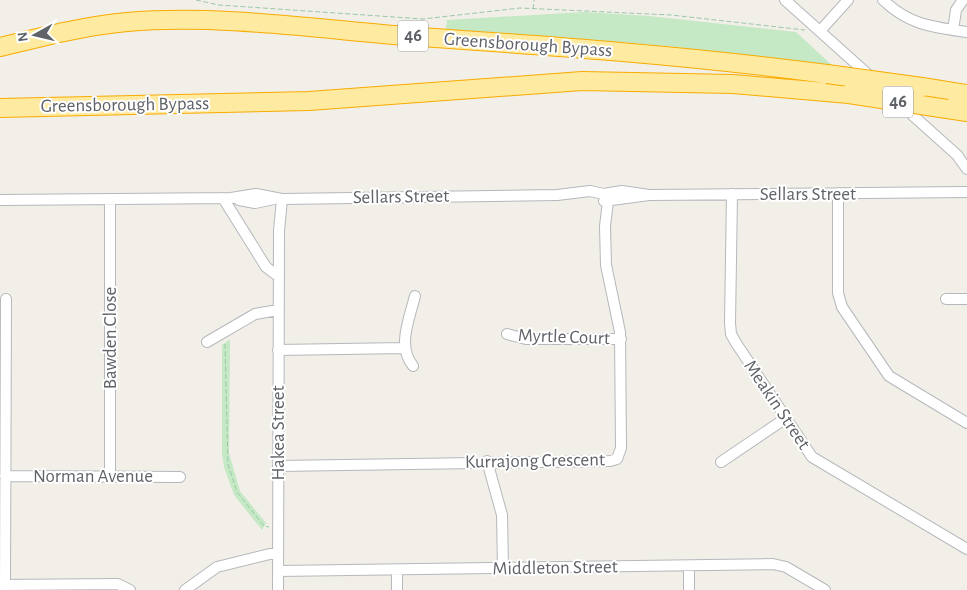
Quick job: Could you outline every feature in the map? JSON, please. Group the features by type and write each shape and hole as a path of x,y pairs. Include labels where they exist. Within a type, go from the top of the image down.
{"highway":[{"name":"Greensborough Bypass","path":"0,47 62,33 126,22 210,21 617,51 827,74 967,94"},
{"name":"Greensborough Bypass","path":"0,108 346,99 533,84 607,81 748,84 849,94 967,112"}],"street":[{"path":"785,0 957,156 967,169"},
{"path":"820,32 848,0"},
{"path":"883,0 908,20 967,32"},
{"path":"953,30 956,10 964,0"},
{"path":"957,156 967,161"},
{"name":"Sellars Street","path":"0,200 227,198 256,194 278,199 557,195 590,192 605,199 622,191 649,195 967,192"},
{"name":"Meakin Street","path":"729,194 731,334 812,457 967,549"},
{"path":"838,194 838,293 842,307 889,376 967,423"},
{"path":"227,198 266,267 278,276"},
{"name":"Hakea Street","path":"278,199 278,590"},
{"name":"Kurrajong Crescent","path":"278,466 488,461 610,461 617,459 621,448 621,339 606,265 605,199"},
{"name":"Bawden Close","path":"110,200 110,476"},
{"path":"413,366 404,348 415,296"},
{"path":"6,299 3,357 6,476 2,585 118,584 130,590"},
{"path":"946,299 967,299"},
{"path":"208,342 255,314 278,310"},
{"name":"Myrtle Court","path":"507,334 526,340 621,339"},
{"path":"278,350 404,348"},
{"path":"721,462 786,418"},
{"path":"488,461 502,515 503,568"},
{"name":"Norman Avenue","path":"6,476 180,477"},
{"path":"185,590 217,567 278,552"},
{"name":"Middleton Street","path":"278,572 778,565 825,590"},
{"path":"689,566 689,590"},
{"path":"397,570 397,590"}],"path":[{"path":"196,0 219,5 423,19 457,17 505,9 671,15 820,32"},
{"path":"533,9 534,0"},
{"path":"224,332 228,464 237,492 264,526 270,527"}],"green space":[{"path":"584,12 649,16 796,32 834,67 668,46 446,29 447,20"},
{"path":"230,339 229,453 240,491 266,523 262,530 234,495 224,467 222,454 222,345"}]}
